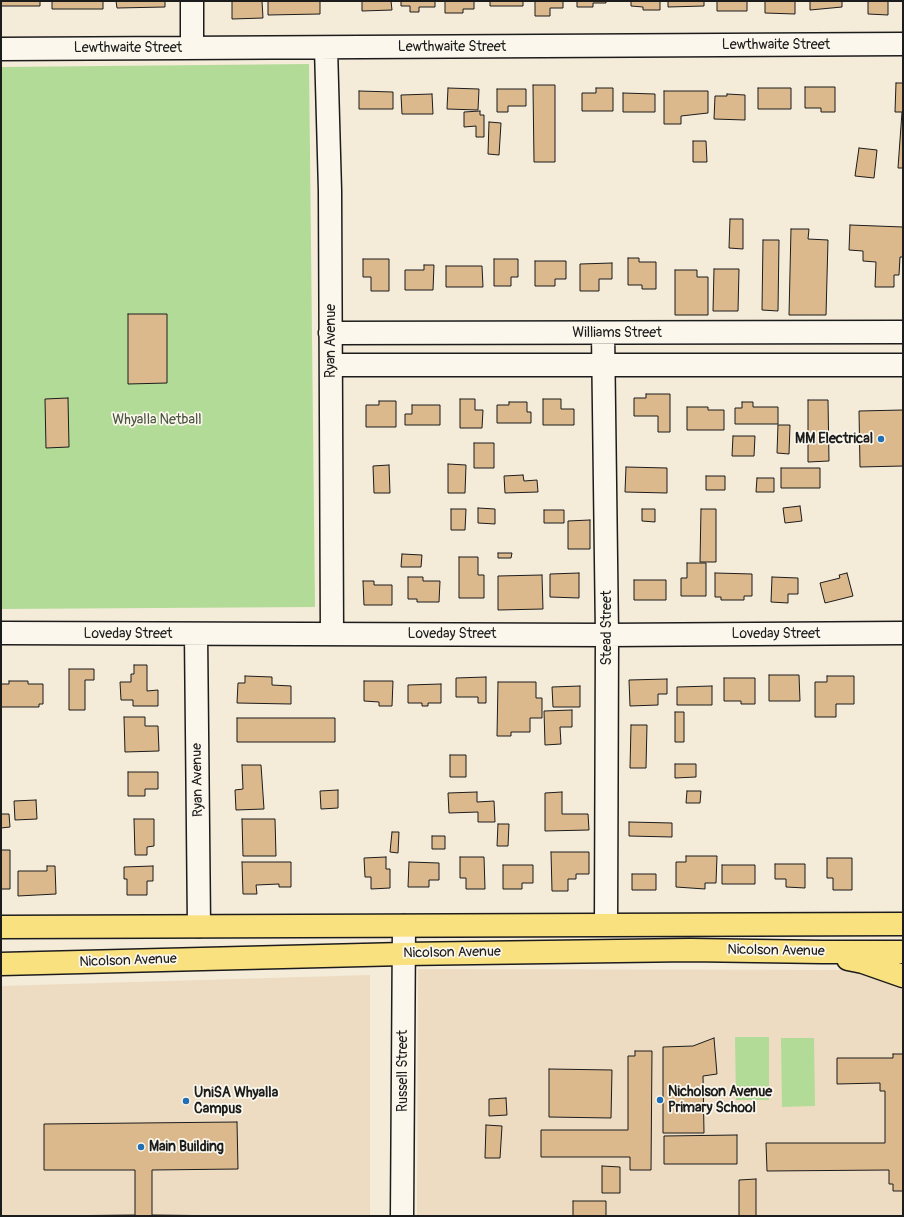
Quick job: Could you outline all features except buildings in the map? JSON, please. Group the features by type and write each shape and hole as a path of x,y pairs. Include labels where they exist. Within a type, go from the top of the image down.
{"main road":[{"name":"Nicolson Avenue","path":"1,927 903,924"},
{"name":"Nicolson Avenue","path":"1,964 403,954 690,950 903,952"},
{"path":"822,952 863,962 903,976"}],"street":[{"path":"192,1 192,47"},
{"name":"Lewthwaite Street","path":"1,49 903,44"},
{"name":"Ryan Avenue","path":"326,48 330,192 332,634"},
{"name":"Williams Street","path":"330,333 903,332"},
{"name":"Stead Street","path":"603,333 607,635 606,924"},
{"path":"331,365 903,365"},
{"name":"Loveday Street","path":"1,634 607,635 903,633"},
{"name":"Ryan Avenue","path":"196,634 199,926"},
{"name":"Russell Street","path":"402,1216 404,926"}],"shaded area":[{"name":"Nicholson Avenue Primary School","path":"418,969 865,970 903,985 903,1216 417,1216"},
{"name":"UniSA Whyalla Campus","path":"370,975 370,1216 1,1216 1,986"}],"green space":[{"name":"Whyalla Netball","path":"309,64 315,607 1,609 1,67"},
{"path":"735,1037 769,1037 769,1100 736,1100"},
{"path":"781,1038 814,1038 815,1106 782,1107"}],"place":[{"name":"MM Electrical","path":"881,439"},
{"name":"Nicholson Avenue Primary School","path":"660,1100"},
{"name":"UniSA Whyalla Campus","path":"186,1101"},
{"name":"Main Building","path":"141,1147"}]}
